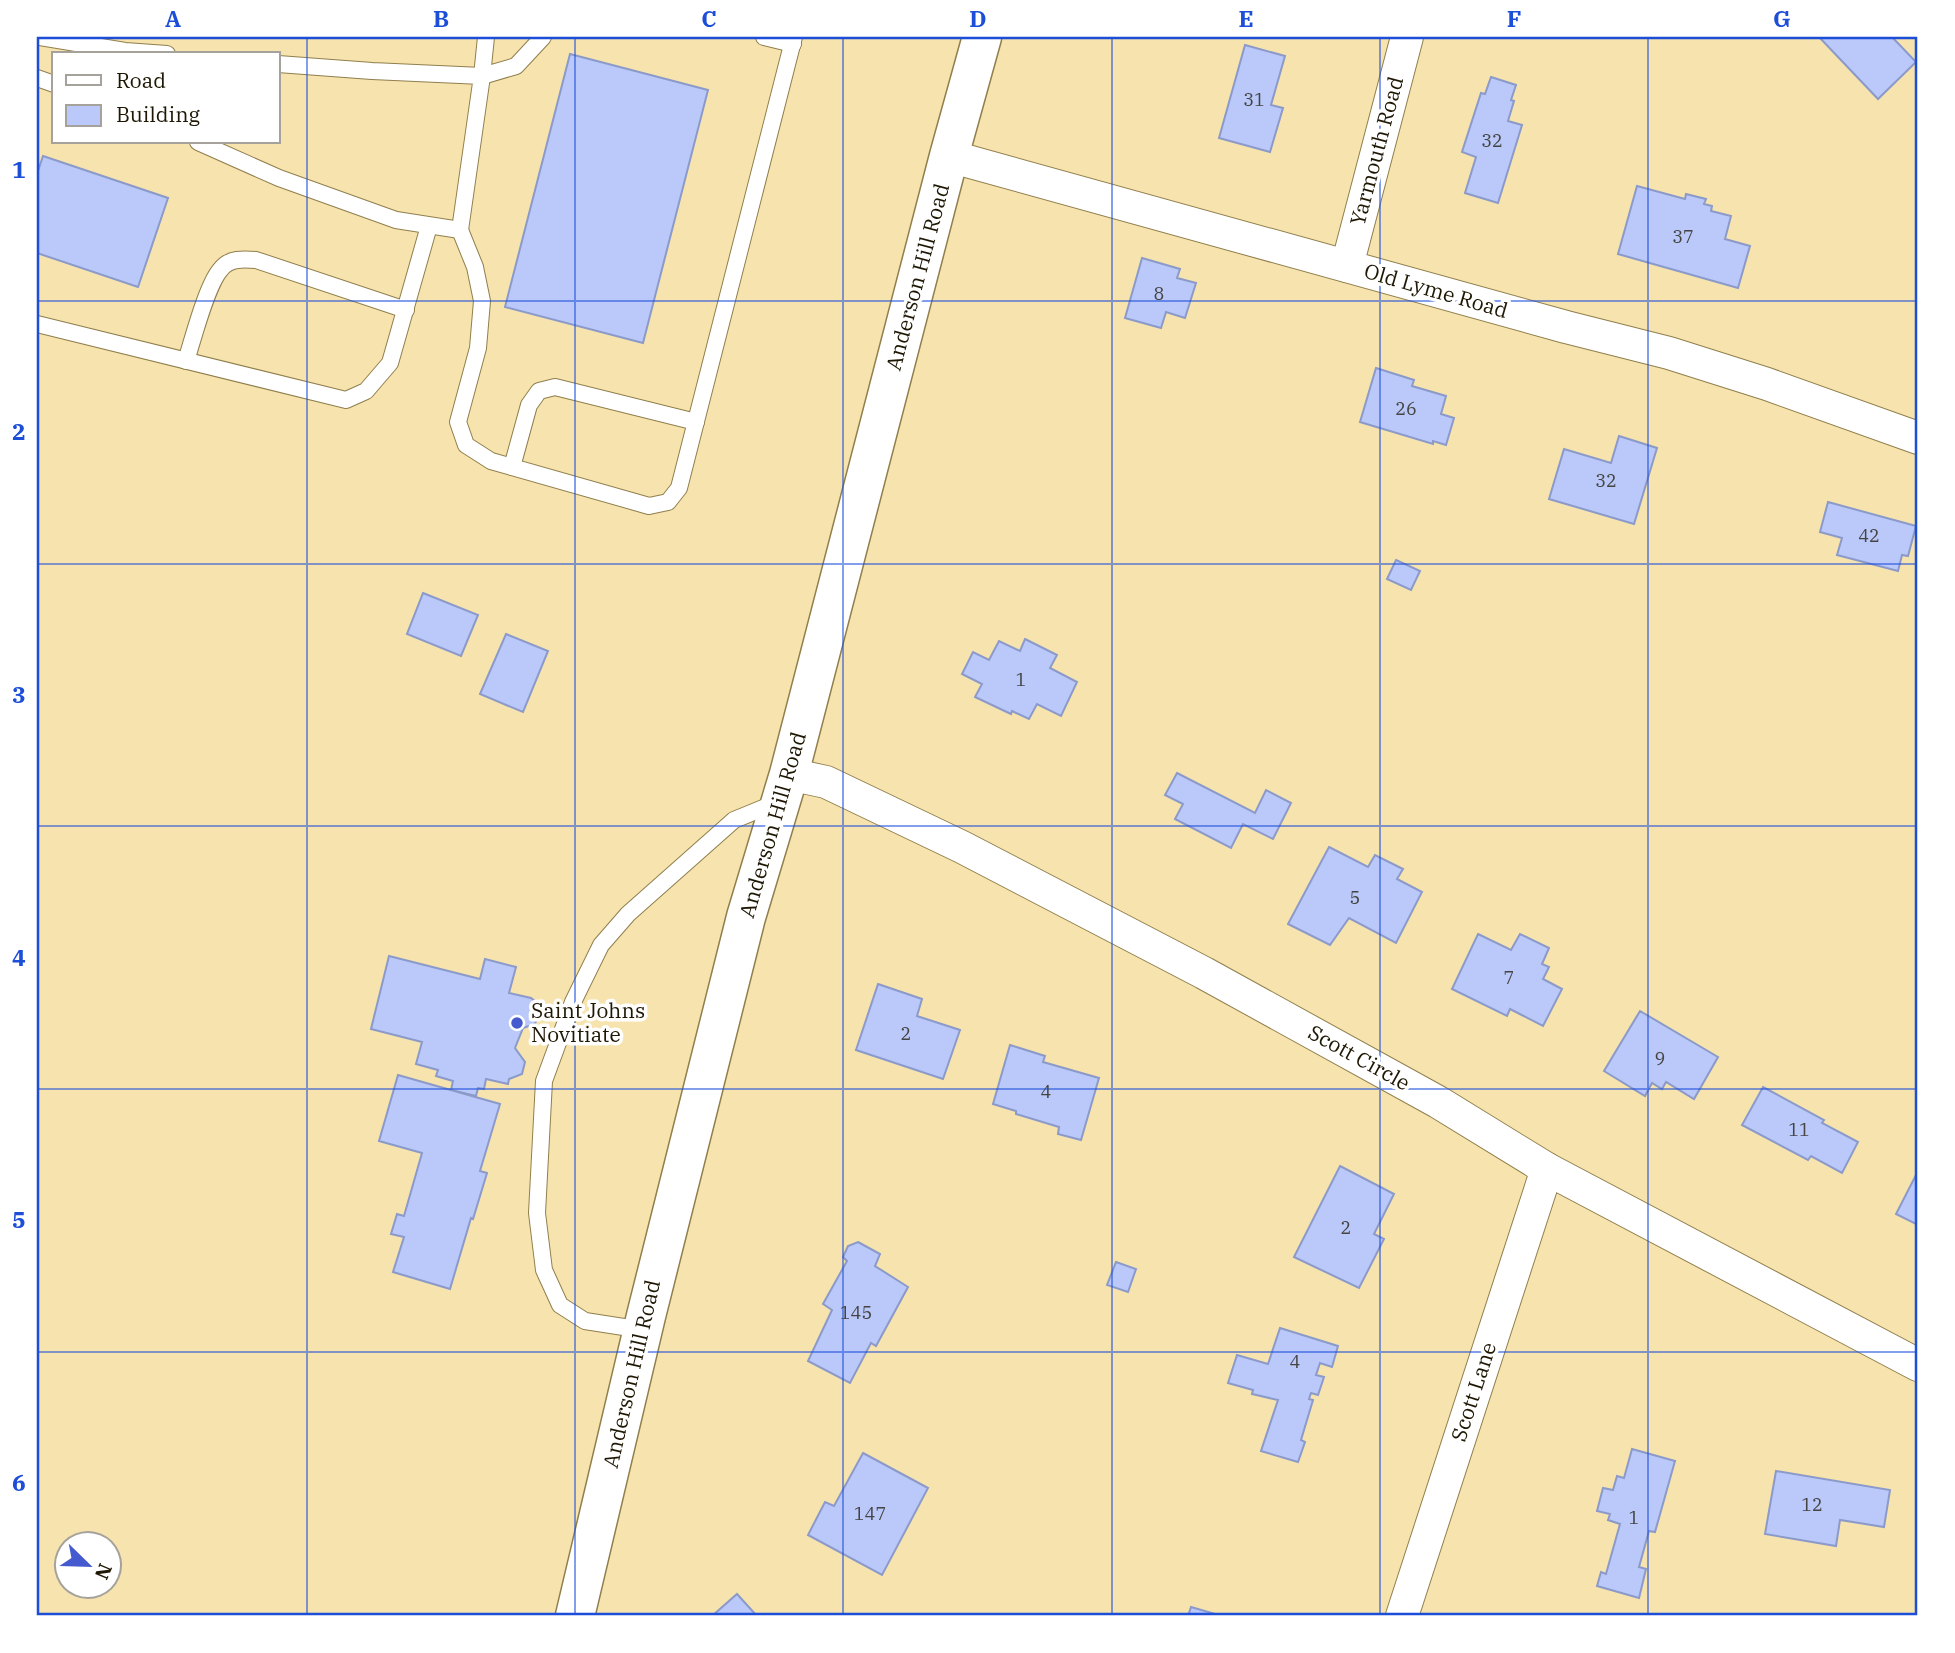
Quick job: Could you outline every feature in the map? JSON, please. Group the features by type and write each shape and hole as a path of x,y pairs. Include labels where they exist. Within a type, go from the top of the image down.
{"main road":[{"name":"Anderson Hill Road","path":"575,1616 746,916 785,787 982,37"}],"street":[{"name":"Yarmouth Road","path":"1347,266 1408,37"},
{"name":"Old Lyme Road","path":"949,156 1553,324 1669,353 1767,384 1918,438"},
{"name":"Scott Circle","path":"785,787 826,782 1023,878 1204,973 1438,1102 1547,1169 1918,1365"},
{"name":"Scott Lane","path":"1402,1616 1547,1169"}],"lane":[{"path":"40,37 91,41 125,51 139,52"},
{"path":"486,37 460,230 475,267 482,301 478,348 458,422 466,446 491,461 649,506 668,502 679,488 794,40 764,37"},
{"path":"280,64 482,76 516,66 542,37"},
{"path":"202,144 279,178 396,220 460,230"},
{"path":"37,324 346,400 366,391 390,363 429,226"},
{"path":"186,361 211,287 221,267 239,259 256,260 405,310"},
{"path":"512,467 529,405 539,391 555,387 696,422"},
{"path":"643,1330 585,1321 560,1305 544,1270 537,1213 544,1081 573,1002 601,945 628,914 734,820 785,787"}],"building":[{"path":"1819,37 1892,37 1916,62 1878,99"},
{"path":"1245,45 1285,56 1271,105 1283,108 1270,152 1219,138"},
{"path":"570,54 708,90 643,343 505,307"},
{"path":"1491,77 1516,85 1508,121 1522,125 1498,203 1465,193 1476,157 1462,152 1481,93 1485,94"},
{"path":"43,156 168,198 138,287 37,253 37,174"},
{"path":"1637,186 1685,199 1686,194 1706,199 1704,204 1712,206 1711,211 1731,216 1725,239 1750,246 1738,288 1618,254"},
{"path":"1142,258 1180,269 1177,278 1196,283 1185,318 1166,312 1161,328 1125,318"},
{"path":"1376,368 1414,380 1412,386 1446,396 1441,414 1454,418 1446,445 1433,441 1433,444 1360,422"},
{"path":"1619,436 1657,448 1634,524 1549,499 1564,449 1611,463"},
{"path":"1828,502 1916,526 1908,556 1902,555 1898,571 1837,555 1842,538 1820,532"},
{"path":"1396,560 1420,571 1411,590 1387,579"},
{"path":"423,593 478,615 461,656 407,634"},
{"path":"506,634 548,651 523,712 480,694"},
{"path":"1025,639 1057,655 1050,668 1077,682 1061,716 1037,704 1029,719 1012,711 1011,714 975,697 982,684 962,674 973,652 989,660 999,641 1020,651"},
{"path":"1177,773 1255,813 1266,790 1291,803 1273,839 1243,824 1231,848 1175,819 1183,804 1165,795"},
{"path":"1329,847 1368,867 1375,855 1403,869 1397,879 1422,892 1396,943 1349,918 1330,945 1288,924"},
{"path":"1478,934 1511,950 1520,934 1549,948 1542,964 1549,967 1543,979 1562,989 1543,1026 1510,1009 1507,1016 1452,989"},
{"path":"389,956 480,979 485,959 516,967 509,993 531,998 541,1006 535,1024 523,1028 515,1048 525,1062 522,1074 509,1079 508,1084 486,1079 484,1089 478,1088 476,1096 451,1090 453,1081 436,1076 438,1070 416,1064 422,1042 371,1029"},
{"path":"878,984 922,999 917,1016 960,1030 943,1079 856,1050"},
{"path":"1640,1011 1718,1057 1694,1099 1666,1082 1662,1089 1652,1083 1645,1096 1604,1071"},
{"path":"1010,1045 1045,1056 1043,1062 1099,1078 1081,1140 1058,1134 1059,1127 993,1104"},
{"path":"398,1075 500,1104 480,1171 487,1173 450,1289 393,1272 404,1237 391,1234 397,1214 404,1216 422,1153 379,1141"},
{"path":"1763,1087 1858,1142 1842,1173 1811,1156 1808,1160 1742,1125"},
{"path":"1340,1166 1394,1194 1374,1234 1384,1239 1359,1288 1294,1257"},
{"path":"1918,1173 1918,1225 1896,1214"},
{"path":"858,1242 880,1254 875,1266 908,1287 876,1346 871,1343 850,1383 808,1361 832,1310 823,1304 847,1261 843,1257 848,1246"},
{"path":"1116,1262 1136,1269 1128,1292 1107,1285"},
{"path":"1280,1328 1338,1346 1332,1367 1320,1363 1316,1375 1324,1377 1318,1395 1311,1393 1309,1399 1313,1400 1301,1440 1305,1442 1298,1462 1261,1451 1278,1400 1252,1394 1253,1390 1228,1383 1237,1355 1268,1364"},
{"path":"1632,1449 1675,1461 1655,1532 1649,1531 1639,1567 1646,1569 1639,1598 1597,1586 1601,1572 1606,1574 1620,1524 1608,1520 1610,1514 1597,1511 1603,1488 1613,1490 1617,1476 1624,1478"},
{"path":"863,1453 928,1488 882,1575 808,1535 825,1502 834,1506"},
{"path":"1776,1471 1890,1490 1884,1527 1840,1520 1836,1546 1765,1534"},
{"path":"737,1594 757,1616 712,1616"},
{"path":"1191,1607 1222,1616 1188,1616"}],"place":[{"name":"Saint Johns Novitiate","path":"517,1023"}]}
